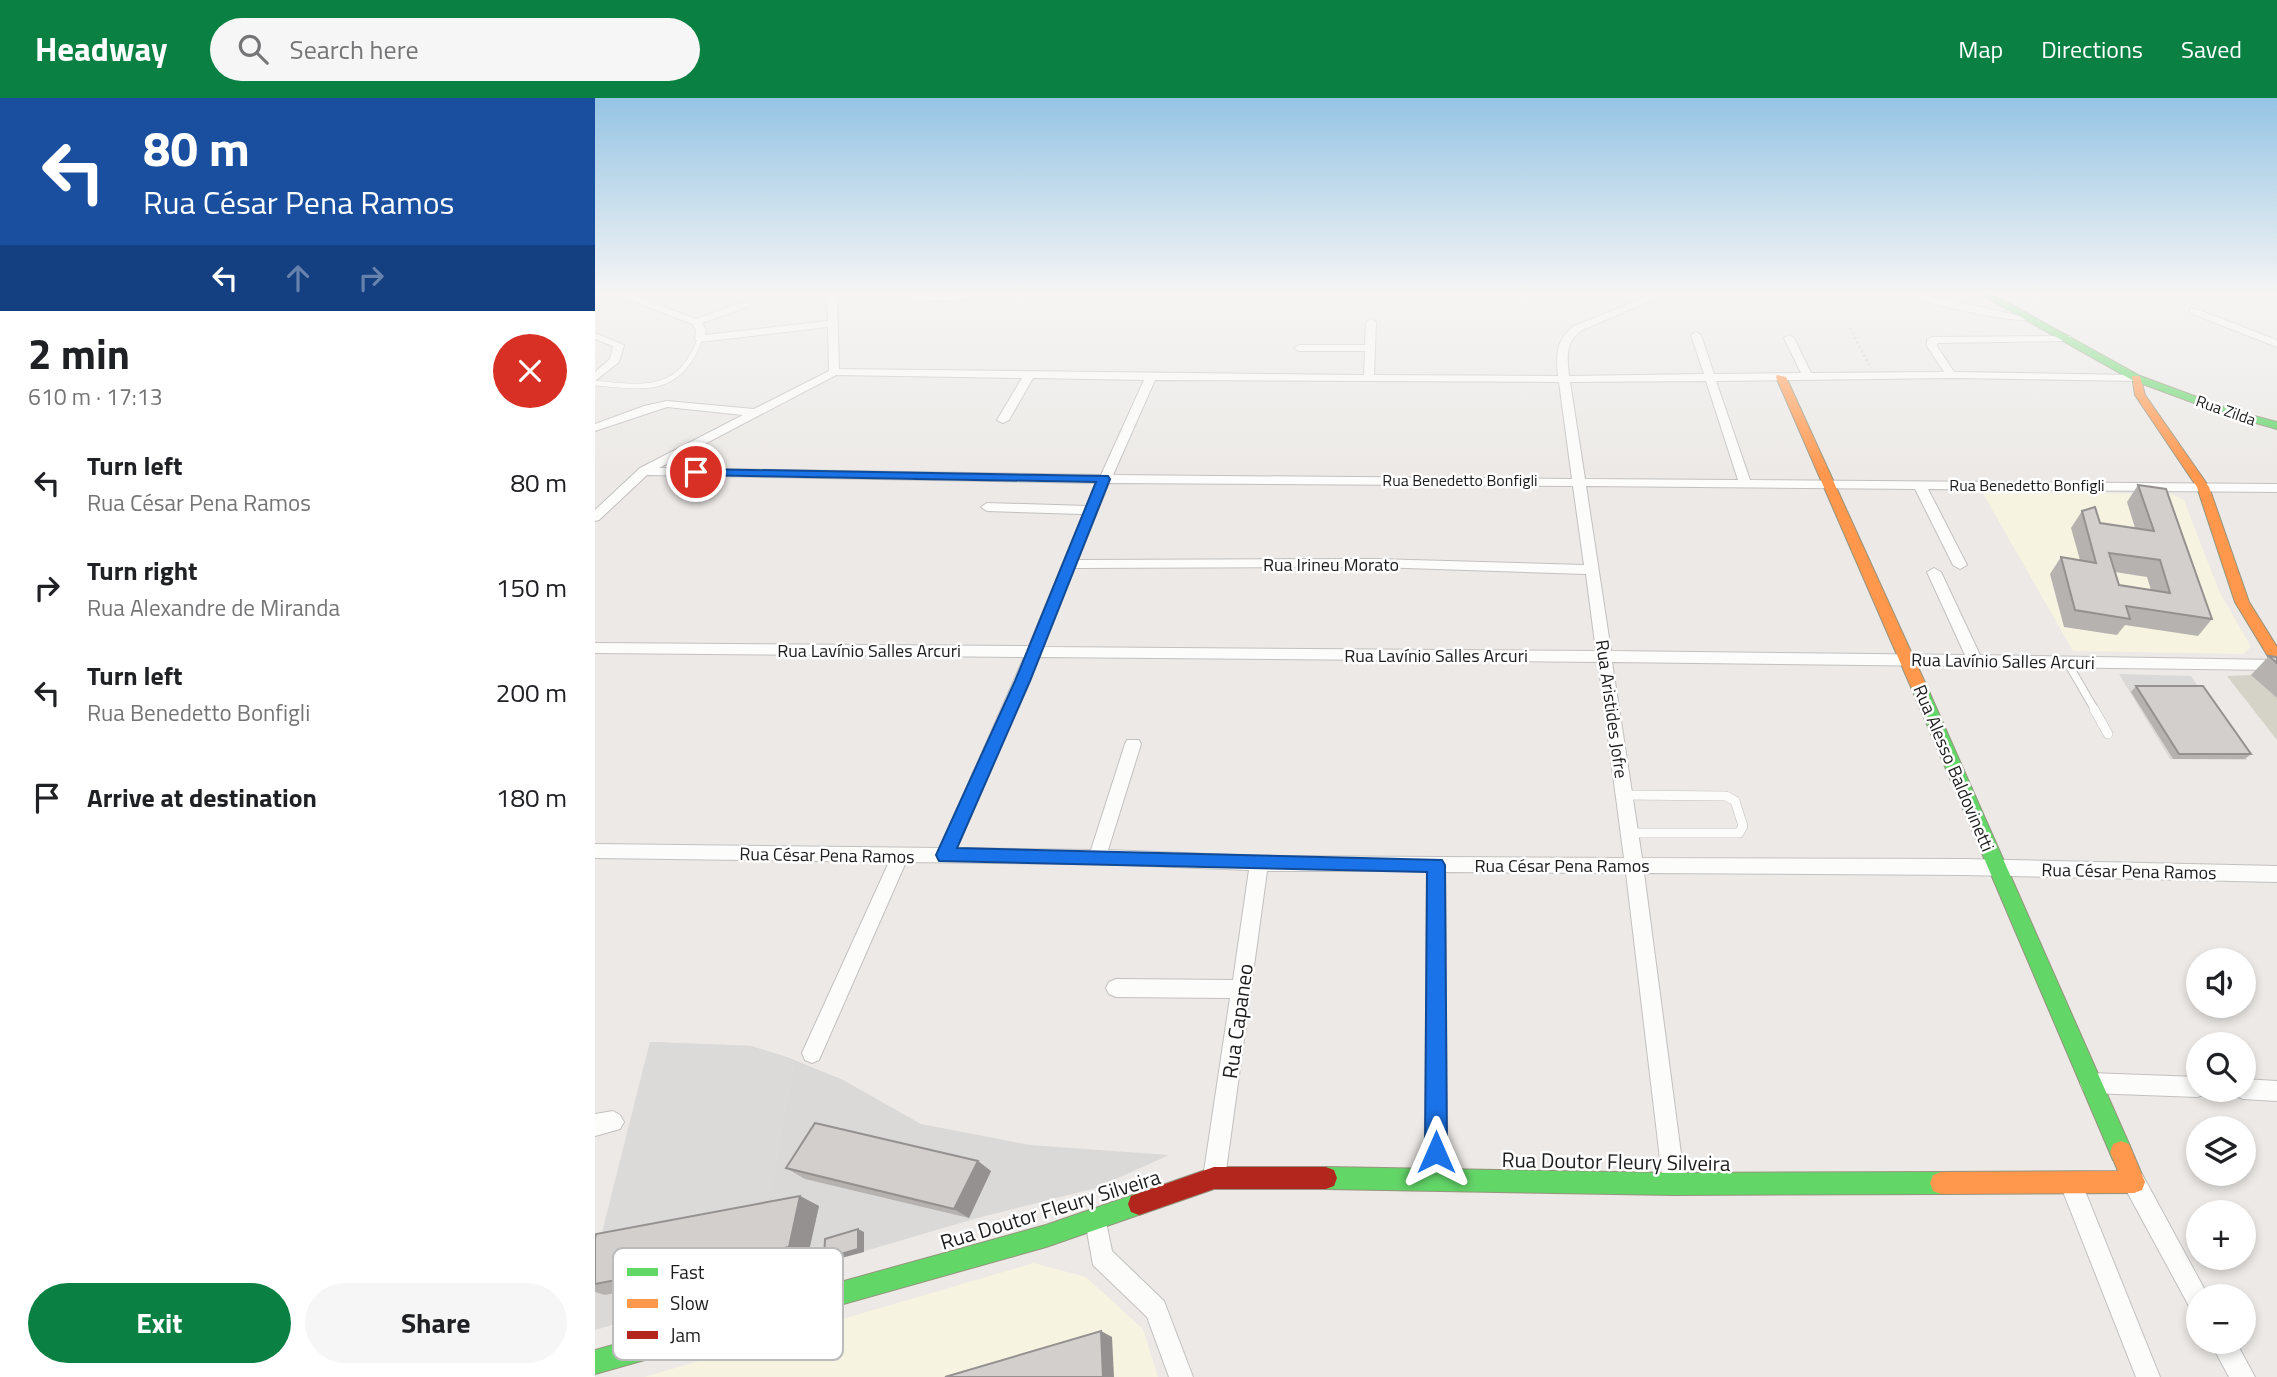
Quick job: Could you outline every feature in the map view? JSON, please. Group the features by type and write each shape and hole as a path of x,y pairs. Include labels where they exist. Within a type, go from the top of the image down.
{"street":[{"path":"595,381 615,360 616,355"},
{"path":"834,355 834,372"},
{"path":"1369,378 1370,355"},
{"name":"Rua Aristides Jofre","path":"1563,355 1625,795 1674,1184"},
{"path":"1702,355 1745,483"},
{"path":"1797,355 1808,377"},
{"path":"1938,355 1951,375"},
{"name":"Rua Zilda","path":"2095,355 2136,378 2228,412 2277,426"},
{"path":"595,517 644,471 834,372 1564,379 1951,375 2136,378 2140,395 2203,487 2242,602 2277,659"},
{"path":"1003,420 1030,374"},
{"path":"945,855 1034,652 1104,479 1151,377"},
{"name":"Rua Alesso Baldovinetti","path":"1781,377 1907,659 2090,1083"},
{"path":"595,428 648,408 667,404 755,413"},
{"name":"Rua Benedetto Bonfigli","path":"644,471 1104,479 2277,488"},
{"path":"1919,484 1960,565"},
{"path":"988,507 1091,510"},
{"name":"Rua Irineu Morato","path":"1071,564 1376,564 1592,570"},
{"path":"1934,572 1975,661"},
{"name":"Rua Lavínio Salles Arcuri","path":"595,648 1907,659 2277,665"},
{"path":"1097,857 1133,744"},
{"name":"Rua César Pena Ramos","path":"595,851 1097,857 1259,863 1634,864 2277,874"},
{"path":"812,1053 900,856"},
{"name":"Rua Capaneo","path":"1214,1178 1259,863"},
{"path":"1436,865 1436,1178"},
{"path":"1116,988 1241,989"},
{"path":"2186,1087 2090,1083 2134,1182 2189,1284"},
{"path":"2256,1090 2277,1091"},
{"name":"Rua Doutor Fleury Silveira","path":"843,1292 1096,1220 1214,1178 1436,1178 1674,1184 2134,1182"},
{"path":"2071,1184 2148,1377"},
{"path":"1096,1220 1101,1257 1156,1309 1181,1377"},
{"path":"2229,1354 2243,1377"},
{"name":"Rua Doutor Fleury Silveira","path":"595,1362 613,1357"}],"lane":[{"path":"595,381 650,386 668,382 685,372 693,355"},
{"path":"2067,662 2108,734"},
{"path":"1625,795 1726,796 1735,801 1743,826 1739,833 1630,833"}],"path":[{"path":"1864,355 1875,376"}],"shaded area":[{"path":"1982,492 2171,494 2184,500 2219,591 2251,647 2243,654 2073,651"},
{"path":"2119,674 2191,676 2247,760 2170,759"},
{"path":"2252,675 2277,698 2277,740 2227,676"},
{"path":"650,1042 751,1046 787,1057 843,1080 921,1124 1030,1145 1169,1155 1096,1188 981,1217 843,1257 843,1248 613,1248 613,1325 595,1330 595,1261"},
{"path":"650,1042 751,1046 795,1061 770,1199 601,1237"},
{"path":"1034,1263 1086,1277 1143,1329 1158,1377 644,1377 702,1360 843,1360 843,1319"}],"building":[{"path":"2138,485 2166,489 2212,619 2126,606 2130,619 2075,610 2061,557 2096,563 2082,511 2095,507 2100,523 2154,531","holes":["2109,553 2160,560 2170,593 2119,585"]},
{"path":"2136,686 2203,686 2251,754 2179,754"},
{"path":"815,1123 978,1161 954,1209 786,1168"},
{"path":"800,1196 789,1247 613,1248 613,1281 595,1284 596,1234"},
{"path":"858,1229 858,1249 843,1253 843,1248 825,1248 825,1239"},
{"path":"1101,1331 1103,1377 945,1377"}],"traffic: fast":[{"path":"2094,355 2136,378 2228,412 2277,426"},
{"path":"1919,687 2121,1152"},
{"path":"1326,1178 1674,1184 1941,1183"},
{"path":"843,1293 1046,1236 1139,1204"},
{"path":"595,1362 613,1357"}],"traffic: slow":[{"path":"1781,377 1919,687"},
{"path":"2136,378 2140,395 2203,487 2242,602 2277,659"},
{"path":"1941,1183 2134,1182 2121,1152"}],"traffic: jam":[{"path":"1139,1204 1214,1178 1326,1178"}],"route":[{"path":"696,472 1104,479 1022,681 945,855 1436,865 1436,1152"}]}
